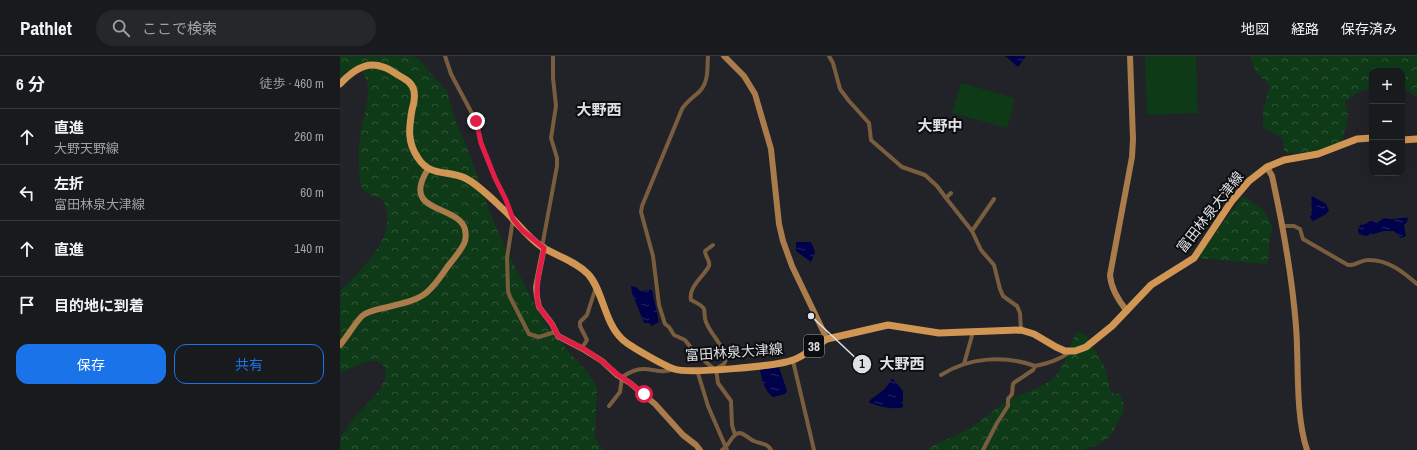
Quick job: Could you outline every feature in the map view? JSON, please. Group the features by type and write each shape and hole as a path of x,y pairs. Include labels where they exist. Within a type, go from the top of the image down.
{"main road":[{"path":"340,84 350,73 372,64 383,66 409,81 414,89 415,99 409,127 410,141 418,159 428,169"},
{"name":"富田林泉大津線","path":"428,169 436,172 456,175 470,181 505,210 522,230 543,247 576,265 589,275 596,287 611,324 622,339 674,369 698,370 767,365 793,360 818,343 827,339 888,325 939,333 1021,330 1034,334 1056,348 1070,351 1086,347 1112,326 1151,285 1194,258 1231,202 1249,181 1267,167 1284,160 1318,154 1357,139 1369,138"},
{"path":"1405,140 1417,139"}],"street":[{"path":"445,56 450,74 476,121 481,143 513,219 507,258 508,291 510,297 529,334 539,337 555,332"},
{"path":"553,56 552,78 556,106 551,138 557,158 557,166 538,278 537,297 539,307 552,324 558,336 582,348 602,361 622,377 655,404 683,435 700,450"},
{"path":"708,56 707,80 702,89 685,104 682,109 642,206 641,212 653,256 659,305 665,324 674,335 685,340 696,354 716,369"},
{"path":"724,56 744,76 755,94 771,149 779,224 783,241 792,266 827,339"},
{"path":"829,56 833,63 840,89 848,101 869,123 871,140 902,167 925,175 937,186 972,231 981,250 994,265 1003,296 1017,306 1020,313 1021,330"},
{"path":"1127,310 1119,301 1114,291 1110,275 1132,157 1133,139 1130,56"},
{"path":"1267,167 1272,176 1283,226 1291,275 1301,425 1307,450"},
{"path":"340,345 363,316 375,310 410,302 422,297 436,286 465,242 466,232 462,222 454,216 432,207 424,200 420,192 420,183 428,169"},
{"path":"946,198 951,193"},
{"path":"972,231 994,199"},
{"path":"1283,226 1294,226 1300,229 1303,239 1348,265 1353,266 1368,259 1379,261 1400,269 1417,284"},
{"path":"713,245 705,251 709,261 709,266 700,277 690,296 691,300 704,310 705,321 723,349 726,359 724,364 716,369"},
{"path":"582,348 587,340 580,326 580,322 587,315 596,287"},
{"path":"964,364 973,332"},
{"path":"941,374 952,367 980,360 1022,361 1035,366 1052,363 1070,351"},
{"path":"793,360 814,450"},
{"path":"983,450 1008,406 1008,399 1012,394 1015,382 1033,370 1035,366"},
{"path":"622,377 642,369 667,372 674,369"},
{"path":"716,369 718,382 731,401 732,425 735,435"},
{"path":"698,370 708,406 725,449"},
{"path":"609,406 620,392 622,377"},
{"path":"725,449 735,435 744,434 752,440 766,444 771,450"}],"green space":[{"path":"340,56 411,56 419,59 447,92 455,120 466,145 489,210 502,241 543,321 589,374 597,387 595,438 603,450 340,450 340,438 354,418 380,390 386,376 385,368 382,364 376,361 360,364 340,373 340,291 374,254 385,232 387,221 386,209 382,199 372,196 362,189 359,170 360,137 368,95 366,79 362,71 357,70 346,71 340,79"},
{"path":"1145,56 1196,56 1198,113 1147,115"},
{"path":"1250,56 1417,56 1417,97 1405,89 1405,68 1369,68 1369,90 1358,92 1345,101 1348,117 1342,142 1314,151 1298,153 1284,152 1283,138 1263,128 1263,110 1270,86 1256,72"},
{"path":"961,83 1015,98 1007,128 952,113"},
{"path":"1243,196 1264,211 1272,225 1267,264 1197,258"},
{"path":"1077,332 1084,334 1089,339 1105,368 1111,393 1121,394 1122,398 1124,410 1112,433 1104,442 1093,447 1080,450 927,450 963,432 1011,399 1048,382 1058,373 1064,363"}],"water":[{"path":"1005,56 1026,56 1018,67"},
{"path":"1312,196 1326,204 1329,211 1313,221 1310,218 1312,210"},
{"path":"1384,218 1408,218 1404,225 1406,236 1401,238 1394,231 1384,231 1366,236 1359,234 1358,229 1360,225 1366,224 1371,220 1377,223"},
{"path":"796,242 811,242 815,252 811,262 796,251"},
{"path":"631,286 636,287 640,291 652,290 659,322 652,326 649,323 644,323 632,293"},
{"path":"779,367 787,391 785,394 773,397 770,395 762,380 760,369"},
{"path":"892,378 903,391 903,407 886,408 870,403 869,401 885,388"}],"place":[{"name":"大野西","path":"811,316"}],"district":[{"name":"大野西","path":"599,110"},
{"name":"大野中","path":"940,126"}],"route":[{"path":"476,121 481,143 513,219 522,230 544,248 536,287 539,307 542,312 552,324 558,336 584,349 602,361 644,394"}]}
